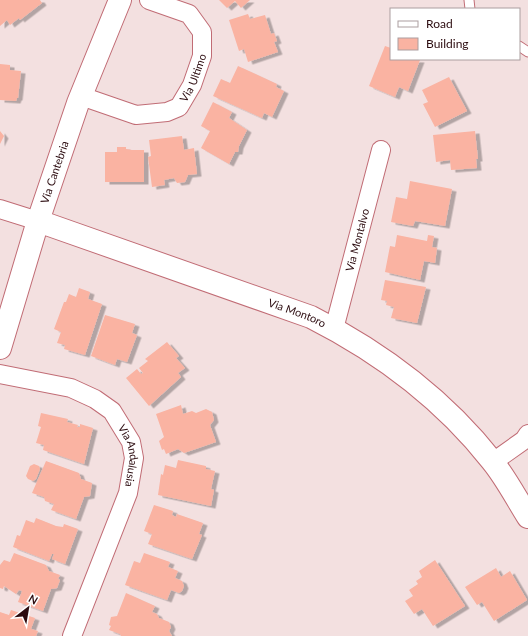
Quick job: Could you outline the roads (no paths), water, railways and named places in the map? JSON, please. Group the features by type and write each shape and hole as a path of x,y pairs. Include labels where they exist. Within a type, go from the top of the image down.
{"street":[{"name":"Via Cantebria","path":"0,348 38,221 81,96 120,0"},
{"name":"Via Ultimo","path":"81,96 136,115 167,112 179,107 192,85 202,56 202,32 188,14 150,0"},
{"name":"Via Montalvo","path":"334,329 380,150"},
{"name":"Via Montoro","path":"0,208 310,317 334,329 419,385 460,422 493,462 528,517"},
{"name":"Via Andalusia","path":"0,374 71,388 95,398 112,411 130,442 134,458 128,493 72,636"},
{"path":"493,462 524,440 528,434"}]}
